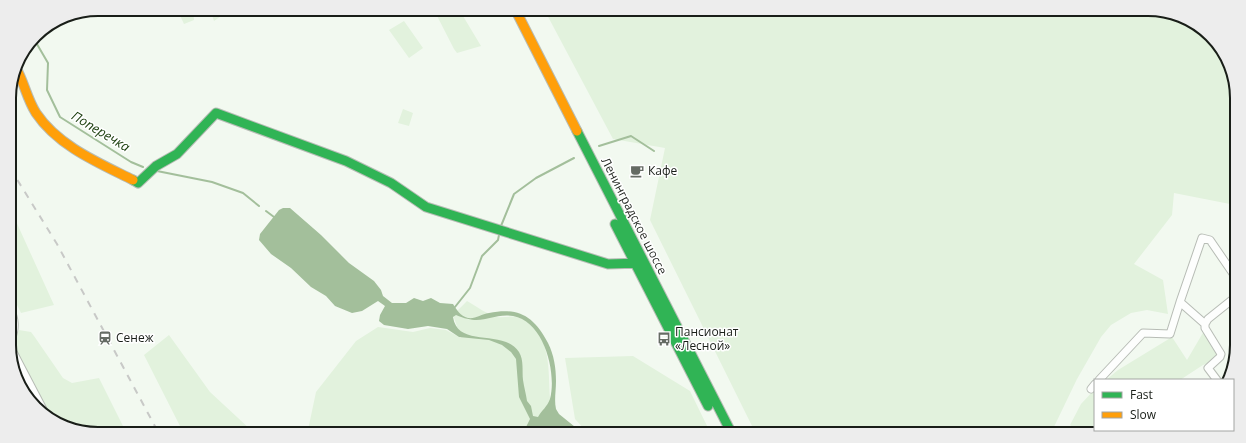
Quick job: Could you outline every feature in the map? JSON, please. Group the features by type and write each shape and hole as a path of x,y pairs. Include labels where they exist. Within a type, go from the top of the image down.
{"main road":[{"name":"Ленинградское шоссе","path":"511,16 635,264 719,427"},
{"name":"Ленинградское шоссе","path":"519,16 728,427"},
{"path":"20,74 35,112 64,142 138,183 156,166 177,154 216,113 346,161 391,183 426,207 608,264 646,263"}],"street":[{"path":"1100,379 1143,334 1170,334 1202,238 1210,240 1230,269"},
{"path":"1205,324 1208,319 1230,301"},
{"path":"1180,302 1205,324 1205,328 1221,354 1220,357 1208,368 1216,379"},
{"path":"18,362 40,403"}],"shaded area":[{"path":"180,16 194,16 194,20 184,24"},
{"path":"212,16 221,16 214,21"},
{"path":"437,16 463,16 481,46 457,53"},
{"path":"548,16 1153,16 1174,20 1184,24 1202,36 1210,44 1222,62 1226,72 1230,98 1230,204 1174,193 1172,215 1134,264 1163,280 1168,314 1147,310 1131,313 1111,325 1101,337 1077,379 1054,427 753,427 650,220 665,148 613,139"},
{"path":"404,21 423,48 409,58 389,30"},
{"path":"403,109 413,113 409,126 398,123"},
{"path":"283,208 290,208 321,235 349,263 374,281 381,290 383,296 392,303 406,303 414,298 423,301 431,298 440,303 453,304 457,311 468,318 474,318 483,314 499,311 508,311 517,313 531,320 543,334 553,357 556,376 556,409 559,414 575,427 526,427 530,419 519,397 516,359 511,352 502,345 489,340 459,337 447,329 428,326 408,329 384,325 379,321 380,315 385,306 378,301 362,311 352,313 335,306 326,296 311,287 291,268 271,254 259,240 260,234 279,210","holes":["456,315 473,320 498,316 513,316 524,320 533,327 546,350 552,376 550,399 538,417 533,416 531,406 527,401 523,380 521,355 519,352 512,345 503,341 463,333 457,327 453,317"]},
{"path":"16,221 54,305 21,313 16,303"},
{"path":"467,301 486,313 497,317 517,317 533,327 540,335 547,355 551,408 555,425 562,427 309,427 316,392 356,341 378,327 413,332 430,328 446,330 461,338 453,315"},
{"path":"19,330 31,332 63,378 72,383 99,378 124,427 98,427 72,423 62,419 44,407 36,399 24,381 20,371 17,356 16,336"},
{"path":"1204,331 1218,355 1182,379 1107,379 1118,370 1172,337 1187,360"},
{"path":"169,335 210,392 248,427 180,427 144,355"},
{"path":"633,356 690,391 708,427 582,427 575,419 565,358"},
{"path":"1094,390 1094,427 1072,427 1070,425 1081,404"}],"waterway":[{"name":"Поперечка","path":"37,44 48,63 47,90 60,117 131,162 143,167"},
{"path":"599,146 631,136 654,151"},
{"path":"501,226 514,194 536,178 574,158"},
{"name":"Поперечка","path":"157,171 212,182 243,193 259,206"},
{"name":"Поперечка","path":"266,211 274,217"},
{"path":"455,307 470,288 482,256 498,240 499,235"}],"railway":[{"path":"16,178 57,244 155,427"}],"traffic: fast":[{"path":"133,180 138,183 156,166 177,154 216,113 346,161 391,183 426,207 608,264 641,263"},
{"path":"577,131 728,427"},
{"path":"615,224 708,406"}],"traffic: slow":[{"path":"519,16 577,131"},
{"path":"19,76 30,102 45,125 67,144 93,160 133,180"}],"place":[{"name":"Кафе","path":"637,171"},
{"name":"Сенеж","path":"105,338"},
{"name":"Пансионат «Лесной»","path":"664,339"}]}
